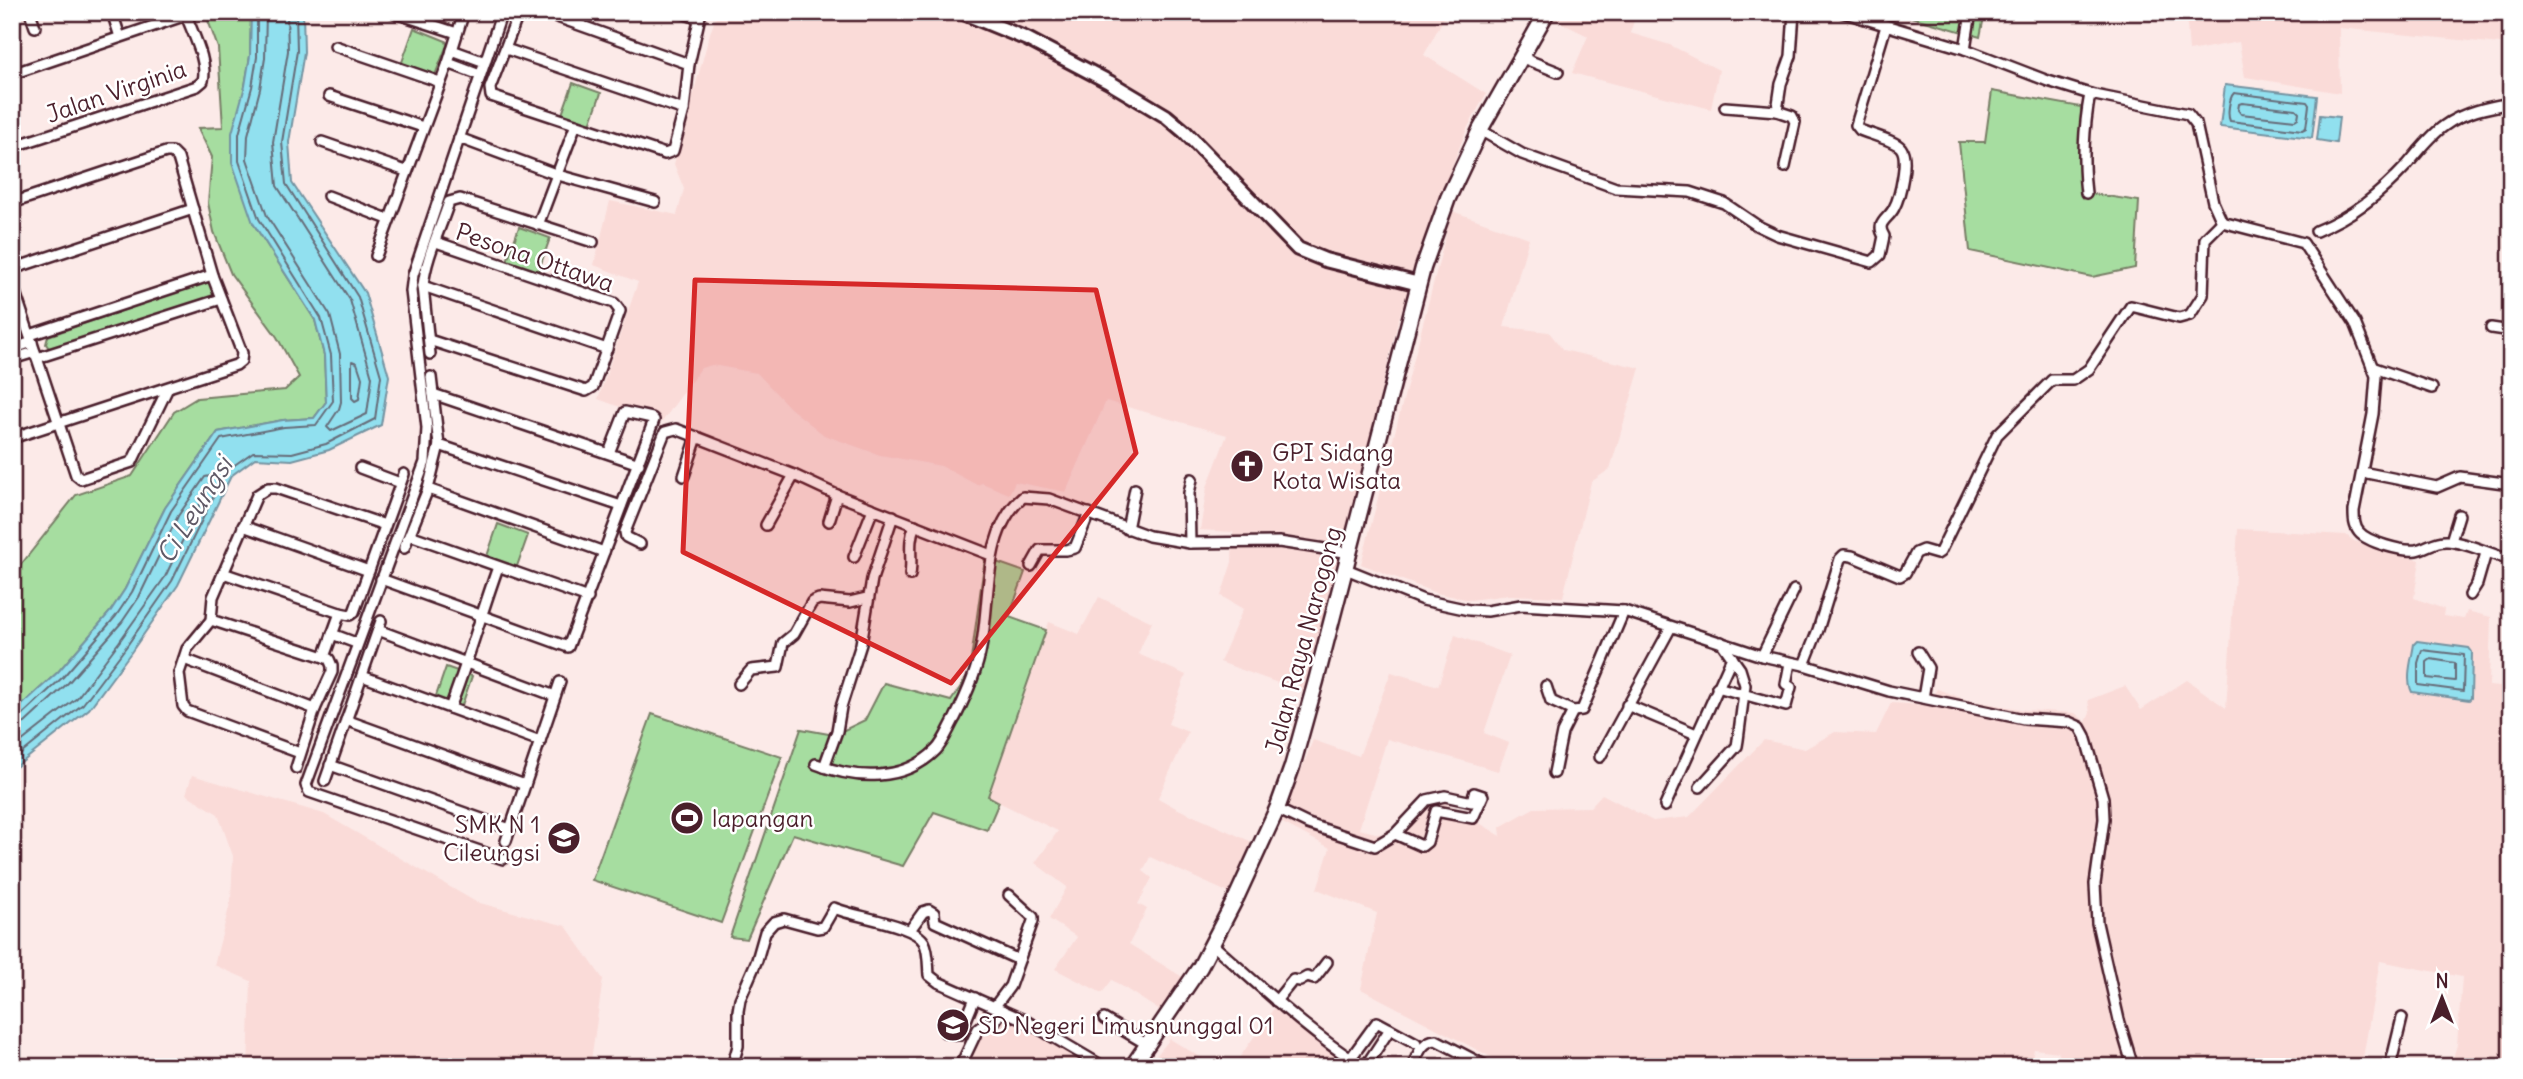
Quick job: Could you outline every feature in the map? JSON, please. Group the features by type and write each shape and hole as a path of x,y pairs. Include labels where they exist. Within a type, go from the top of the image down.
{"main road":[{"name":"Jalan Raya Narogong","path":"1132,1067 1200,967 1277,809 1298,744 1351,553 1419,284 1448,198 1480,130 1547,12"}],"street":[{"path":"30,12 35,27"},
{"path":"112,12 120,37"},
{"path":"392,12 457,33"},
{"path":"376,256 448,63 464,12"},
{"path":"502,12 413,275 411,291 427,428 425,461 306,785 309,792 503,859"},
{"path":"519,12 490,88 491,96 665,154 673,151 684,110 689,64 700,16 680,12"},
{"path":"543,12 689,64"},
{"path":"961,12 1027,39 1137,97 1166,116 1185,132 1298,249 1325,260 1419,284"},
{"path":"1777,111 1781,85 1791,56 1794,12"},
{"path":"1842,12 1965,49 2006,67 2091,94 2188,114 2196,124 2213,202 2222,222"},
{"path":"1965,49 1972,12"},
{"path":"12,74 186,14"},
{"name":"Jalan Virginia","path":"12,147 203,82 203,63 186,14"},
{"path":"1480,130 1522,154 1616,188 1690,192 1724,203 1758,226 1777,235 1872,262 1880,255 1884,236 1881,223 1894,209 1904,174 1903,153 1899,146 1860,130 1856,125 1886,26"},
{"path":"335,46 440,82"},
{"path":"506,48 684,110"},
{"path":"452,50 485,62"},
{"path":"1520,57 1558,72"},
{"path":"448,63 480,75"},
{"path":"2086,193 2085,130 2091,94"},
{"path":"329,96 423,127"},
{"path":"2316,231 2340,221 2374,199 2446,124 2462,116 2511,103"},
{"path":"1725,107 1777,111 1792,116 1796,122 1785,167"},
{"path":"538,225 576,124"},
{"path":"459,138 558,175 655,202"},
{"path":"322,142 406,171"},
{"path":"12,203 172,152 178,158 212,275 242,354 241,361 236,365 12,438"},
{"path":"328,196 388,219"},
{"path":"430,354 423,286 428,260 449,202 454,199 593,242"},
{"path":"12,269 193,209"},
{"path":"2222,222 2303,243 2355,323 2376,380 2373,414 2354,520 2363,536 2408,550 2420,549 2439,541 2451,541 2511,560"},
{"path":"1804,666 1840,559 1844,555 1852,556 1900,576 1905,573 1916,553 1923,550 1937,554 1940,552 1997,435 2052,380 2073,380 2089,369 2131,306 2179,318 2190,315 2203,295 2205,239 2208,233 2222,222"},
{"name":"Pesona Ottawa","path":"429,340 582,391 590,390 620,314 619,307 614,303 436,242"},
{"path":"12,359 34,347 212,275"},
{"path":"12,283 76,474 81,479 132,462 168,388"},
{"path":"423,286 607,349"},
{"path":"12,349 34,347 220,299"},
{"path":"2491,328 2511,331"},
{"path":"2372,367 2432,388"},
{"path":"404,548 428,489 439,445 431,377"},
{"path":"433,394 639,464"},
{"path":"381,579 568,647 654,425 652,418 625,412 609,453"},
{"path":"640,544 626,537 625,532 665,432 670,429 681,430 991,555"},
{"path":"684,476 697,437"},
{"path":"439,445 621,506"},
{"path":"223,573 340,613 350,615 354,612 402,479 360,468"},
{"path":"2362,472 2437,487 2460,477 2511,484"},
{"path":"766,526 794,475"},
{"path":"1190,543 1189,493 1192,479"},
{"path":"300,753 187,711 183,706 178,683 187,649 211,620 213,597 243,526 257,495 268,488 276,488 385,526"},
{"path":"428,489 604,552"},
{"path":"1127,529 1135,489"},
{"path":"829,520 837,495"},
{"path":"893,516 867,598 861,644 841,707 837,732 820,765 877,777 916,764 938,749 966,697 981,649 991,555 1014,505 1023,498 1049,499 1149,536 1190,543 1279,542 1351,553"},
{"path":"854,557 873,509"},
{"path":"1031,566 1040,550 1075,548 1089,513"},
{"path":"2451,541 2459,515"},
{"path":"910,575 912,566 909,546 915,525"},
{"path":"243,526 369,571"},
{"path":"410,535 588,598"},
{"path":"2470,595 2487,553"},
{"path":"450,708 498,567"},
{"path":"1346,569 1423,600 1469,610 1487,611 1521,605 1624,611 1762,656 1889,691 2024,719 2069,722 2082,731 2103,799 2104,819 2095,884 2097,923 2119,1020 2133,1067"},
{"path":"1762,656 1794,590"},
{"path":"739,684 751,670 778,667 783,643 794,634 812,602 823,599 850,602 867,598"},
{"path":"1546,686 1551,701 1573,711 1583,708 1624,611"},
{"path":"324,657 340,613"},
{"path":"211,620 329,659 332,672 315,709 296,768"},
{"path":"325,781 379,626 467,664 555,696"},
{"path":"1600,757 1671,627"},
{"path":"332,634 356,643"},
{"path":"1700,787 1737,746 1744,696 1745,685 1740,669 1720,641"},
{"path":"1918,652 1928,668 1923,698"},
{"path":"1665,806 1732,657"},
{"path":"184,659 315,709"},
{"path":"1717,687 1786,706 1791,687 1786,684 1790,663"},
{"path":"362,676 540,741"},
{"path":"506,841 560,682"},
{"path":"1627,705 1696,734"},
{"path":"1554,773 1562,733 1573,711"},
{"path":"346,720 525,785"},
{"path":"330,765 510,828"},
{"path":"1277,809 1308,824 1375,846 1395,834 1427,800 1445,796 1472,802 1474,793 1483,796 1473,818 1436,811 1425,845 1419,846 1395,834"},
{"path":"960,1067 978,1029 984,1024 993,1024 1010,986 1033,917 1009,895"},
{"path":"732,1067 738,1046 740,999 757,960 765,932 774,922 784,919 817,928 823,926 834,908 846,914 865,916 910,930 925,944 929,975 938,982 999,1008 1104,1067"},
{"path":"910,930 923,912 929,910 935,914 935,922 1019,960"},
{"path":"1212,944 1276,1001 1364,1067 1390,1029"},
{"path":"1276,1001 1293,979 1314,979 1327,962"},
{"path":"945,1032 960,1035 975,998"},
{"path":"2389,1067 2402,1018"},
{"path":"1104,1019 1148,1045"},
{"path":"1350,1059 1377,1022 1416,1043"},
{"path":"1412,1067 1422,1046 1429,1040 1436,1040 1488,1067"}],"highlighted area":[{"path":"695,280 1096,290 1136,453 951,683 683,552"}],"shaded area":[{"path":"718,12 1447,12 1424,55 1486,94 1467,129 1452,166 1398,321 1342,557 1306,693 1220,662 1243,609 1221,596 1232,562 1233,532 1200,530 1207,487 1227,435 1106,401 1066,492 1015,482 1009,494 982,483 977,485 941,466 880,455 824,435 790,408 757,373 712,365 701,368 662,422 598,399 638,282 594,265 610,201 677,215 684,189 674,164"},
{"path":"1557,12 1637,12 1630,33 1670,45 1719,70 1711,109 1572,73 1588,36 1553,19"},
{"path":"2186,12 2511,12 2511,45 2339,28 2340,93 2245,77 2239,42 2189,51"},
{"path":"1452,211 1529,238 1504,327 1549,332 1563,350 1640,368 1610,469 1591,482 1563,597 1508,595 1470,600 1436,593 1361,564"},
{"path":"2238,529 2346,535 2354,541 2420,560 2414,598 2444,609 2443,616 2464,619 2467,611 2491,617 2489,686 2511,688 2511,1067 2450,1067 2457,1045 2462,977 2380,961 2363,1058 2384,1067 2063,1067 2058,1052 2034,1049 2030,1067 1510,1067 1361,989 1377,913 1317,889 1330,848 1281,822 1313,740 1359,756 1391,672 1438,686 1455,635 1510,655 1484,733 1509,743 1498,771 1387,739 1359,829 1396,838 1433,795 1501,836 1500,827 1534,808 1590,807 1602,794 1653,821 1689,817 1764,740 1805,749 1835,732 1876,734 1891,703 1927,705 1937,689 1967,700 2026,710 2075,713 2086,722 2090,713 2088,700 2125,686 2141,710 2187,680 2226,708"},
{"path":"1099,597 1152,622 1138,654 1186,675 1168,724 1188,732 1158,798 1252,842 1229,893 1150,857 1143,871 1152,878 1138,904 1147,909 1129,944 1184,978 1162,1012 1112,980 1102,993 1055,969 1077,937 1049,919 1067,887 1035,863 1058,831 988,797 1049,622 1079,634"},
{"path":"192,775 324,814 476,902 566,926 603,979 590,1067 248,1067 251,981 214,965 231,900 233,856 218,814 186,794"},
{"path":"1281,998 1338,1049 1368,1067 1233,1067"},
{"path":"984,1007 1028,1021 1113,1067 962,1067"},
{"path":"1170,1039 1217,1067 1147,1067"}],"green space":[{"path":"205,12 251,12 250,56 245,86 253,223 315,320 324,355 326,402 314,418 283,420 218,432 165,508 125,589 110,612 58,672 12,714 12,576 76,495 132,476 174,412 197,398 285,390 299,377 277,337 231,274 214,232 208,203 212,157 198,128 223,127 218,48"},
{"path":"1894,12 1985,12 1980,37"},
{"path":"414,28 446,41 447,45 435,75 401,65"},
{"path":"573,83 601,93 588,130 560,120"},
{"path":"1992,91 2081,107 2080,192 2139,201 2135,268 2092,277 1970,251 1959,142 1985,142"},
{"path":"519,227 550,238 537,275 506,264"},
{"path":"213,281 218,292 215,296 55,349 46,344 48,336"},
{"path":"498,524 528,535 516,569 486,559"},
{"path":"985,558 1025,572 1009,617 1046,630 988,796 999,802 987,830 934,812 903,866 793,834 747,939 730,937 801,729 834,735 865,720 884,683 951,701 969,674"},
{"path":"446,667 472,676 460,711 434,702"},
{"name":"lapangan","path":"652,714 782,757 721,923 592,880"}],"water":[{"name":"Ci Leungsi","path":"251,12 303,12 304,52 289,142 292,183 365,293 389,376 381,425 329,450 292,460 255,458 231,476 178,585 89,709 12,770 12,714 58,672 110,612 125,589 165,508 218,432 283,420 314,418 326,402 324,355 315,320 253,223 232,162 232,133 250,56"},
{"path":"2225,85 2317,96 2312,138 2220,127"},
{"path":"2320,115 2339,117 2336,143 2317,140"},
{"path":"2417,641 2469,648 2472,652 2469,700 2412,692 2410,668 2414,644"}],"place":[{"name":"GPI Sidang Kota Wisata","path":"1247,466"},
{"name":"lapangan","path":"687,818"},
{"name":"SMK N 1 Cileungsi","path":"564,838"},
{"name":"SD Negeri Limusnunggal 01","path":"953,1025"}]}
